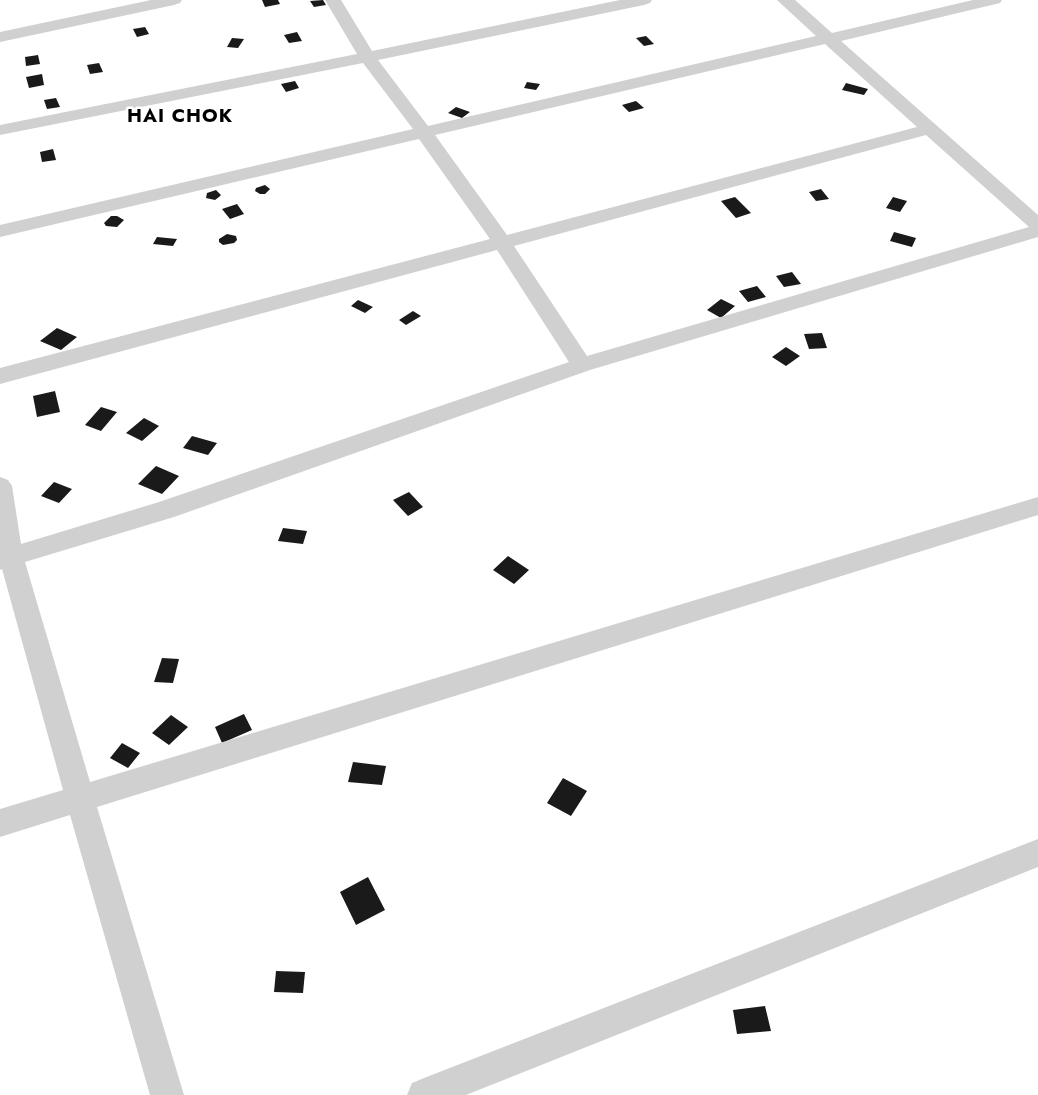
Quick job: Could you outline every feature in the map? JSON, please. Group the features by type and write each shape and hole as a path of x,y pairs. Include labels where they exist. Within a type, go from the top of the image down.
{"street":[{"path":"0,38 174,0"},
{"path":"333,0 367,57 424,132 502,242 582,365"},
{"path":"0,130 644,0"},
{"path":"785,0 1038,225"},
{"path":"0,230 994,0"},
{"path":"0,376 929,129"},
{"path":"6,558 165,510 582,365 1038,231"},
{"path":"0,486 6,558 80,799 166,1095"},
{"path":"0,823 1038,506"},
{"path":"424,1095 1038,853"}],"building":[{"path":"262,0 278,0 280,4 265,7"},
{"path":"323,0 326,5 314,7 310,1"},
{"path":"145,27 149,34 137,37 133,29"},
{"path":"297,32 302,41 289,43 284,35"},
{"path":"646,36 654,44 644,46 636,38"},
{"path":"232,38 244,39 238,48 227,47"},
{"path":"38,55 40,64 26,66 25,57"},
{"path":"99,63 103,72 90,74 87,65"},
{"path":"42,74 44,85 29,88 26,77"},
{"path":"295,81 299,88 286,92 281,84"},
{"path":"527,82 540,84 536,90 524,88"},
{"path":"846,83 868,89 864,95 842,90"},
{"path":"56,98 60,107 47,109 44,100"},
{"path":"636,101 644,108 629,112 622,105"},
{"path":"456,107 470,112 462,118 448,113"},
{"path":"53,149 56,160 42,162 40,152"},
{"path":"265,185 270,189 265,194 255,191 256,188"},
{"path":"821,189 829,199 816,201 809,192"},
{"path":"216,190 221,195 219,197 215,200 206,198 207,193"},
{"path":"735,197 751,213 736,218 721,201"},
{"path":"893,197 907,201 900,212 886,208"},
{"path":"237,204 244,214 230,219 222,209"},
{"path":"111,216 117,216 124,220 117,227 106,226 104,223"},
{"path":"894,232 916,238 912,247 890,241"},
{"path":"227,234 236,236 237,240 234,243 223,245 219,242 219,239"},
{"path":"157,237 177,239 173,246 153,244"},
{"path":"792,272 801,284 784,287 776,276"},
{"path":"757,286 766,297 748,302 739,291"},
{"path":"721,299 735,306 721,318 707,310"},
{"path":"358,300 373,307 365,313 351,306"},
{"path":"413,311 421,316 406,325 399,320"},
{"path":"57,328 77,337 61,350 40,341"},
{"path":"822,333 827,348 809,349 804,334"},
{"path":"786,347 800,356 786,366 772,357"},
{"path":"55,391 60,412 37,417 33,396"},
{"path":"101,407 117,412 101,431 85,425"},
{"path":"144,418 159,426 142,441 126,433"},
{"path":"192,436 217,443 208,455 183,448"},
{"path":"156,466 179,476 162,494 138,484"},
{"path":"54,482 72,489 59,503 41,496"},
{"path":"409,492 423,507 408,516 393,500"},
{"path":"283,528 307,531 303,544 278,541"},
{"path":"508,556 529,570 514,584 493,570"},
{"path":"162,658 179,659 173,683 154,682"},
{"path":"244,714 252,730 222,743 215,727"},
{"path":"171,715 188,727 169,745 152,733"},
{"path":"122,743 140,753 128,768 110,758"},
{"path":"353,762 386,766 382,785 348,782"},
{"path":"563,778 587,791 571,816 547,803"},
{"path":"368,877 385,910 356,925 340,892"},
{"path":"276,971 305,972 303,993 274,992"},
{"path":"765,1006 771,1031 737,1034 733,1010"}],"district":[{"name":"HAI CHOK","path":"180,117"}]}
